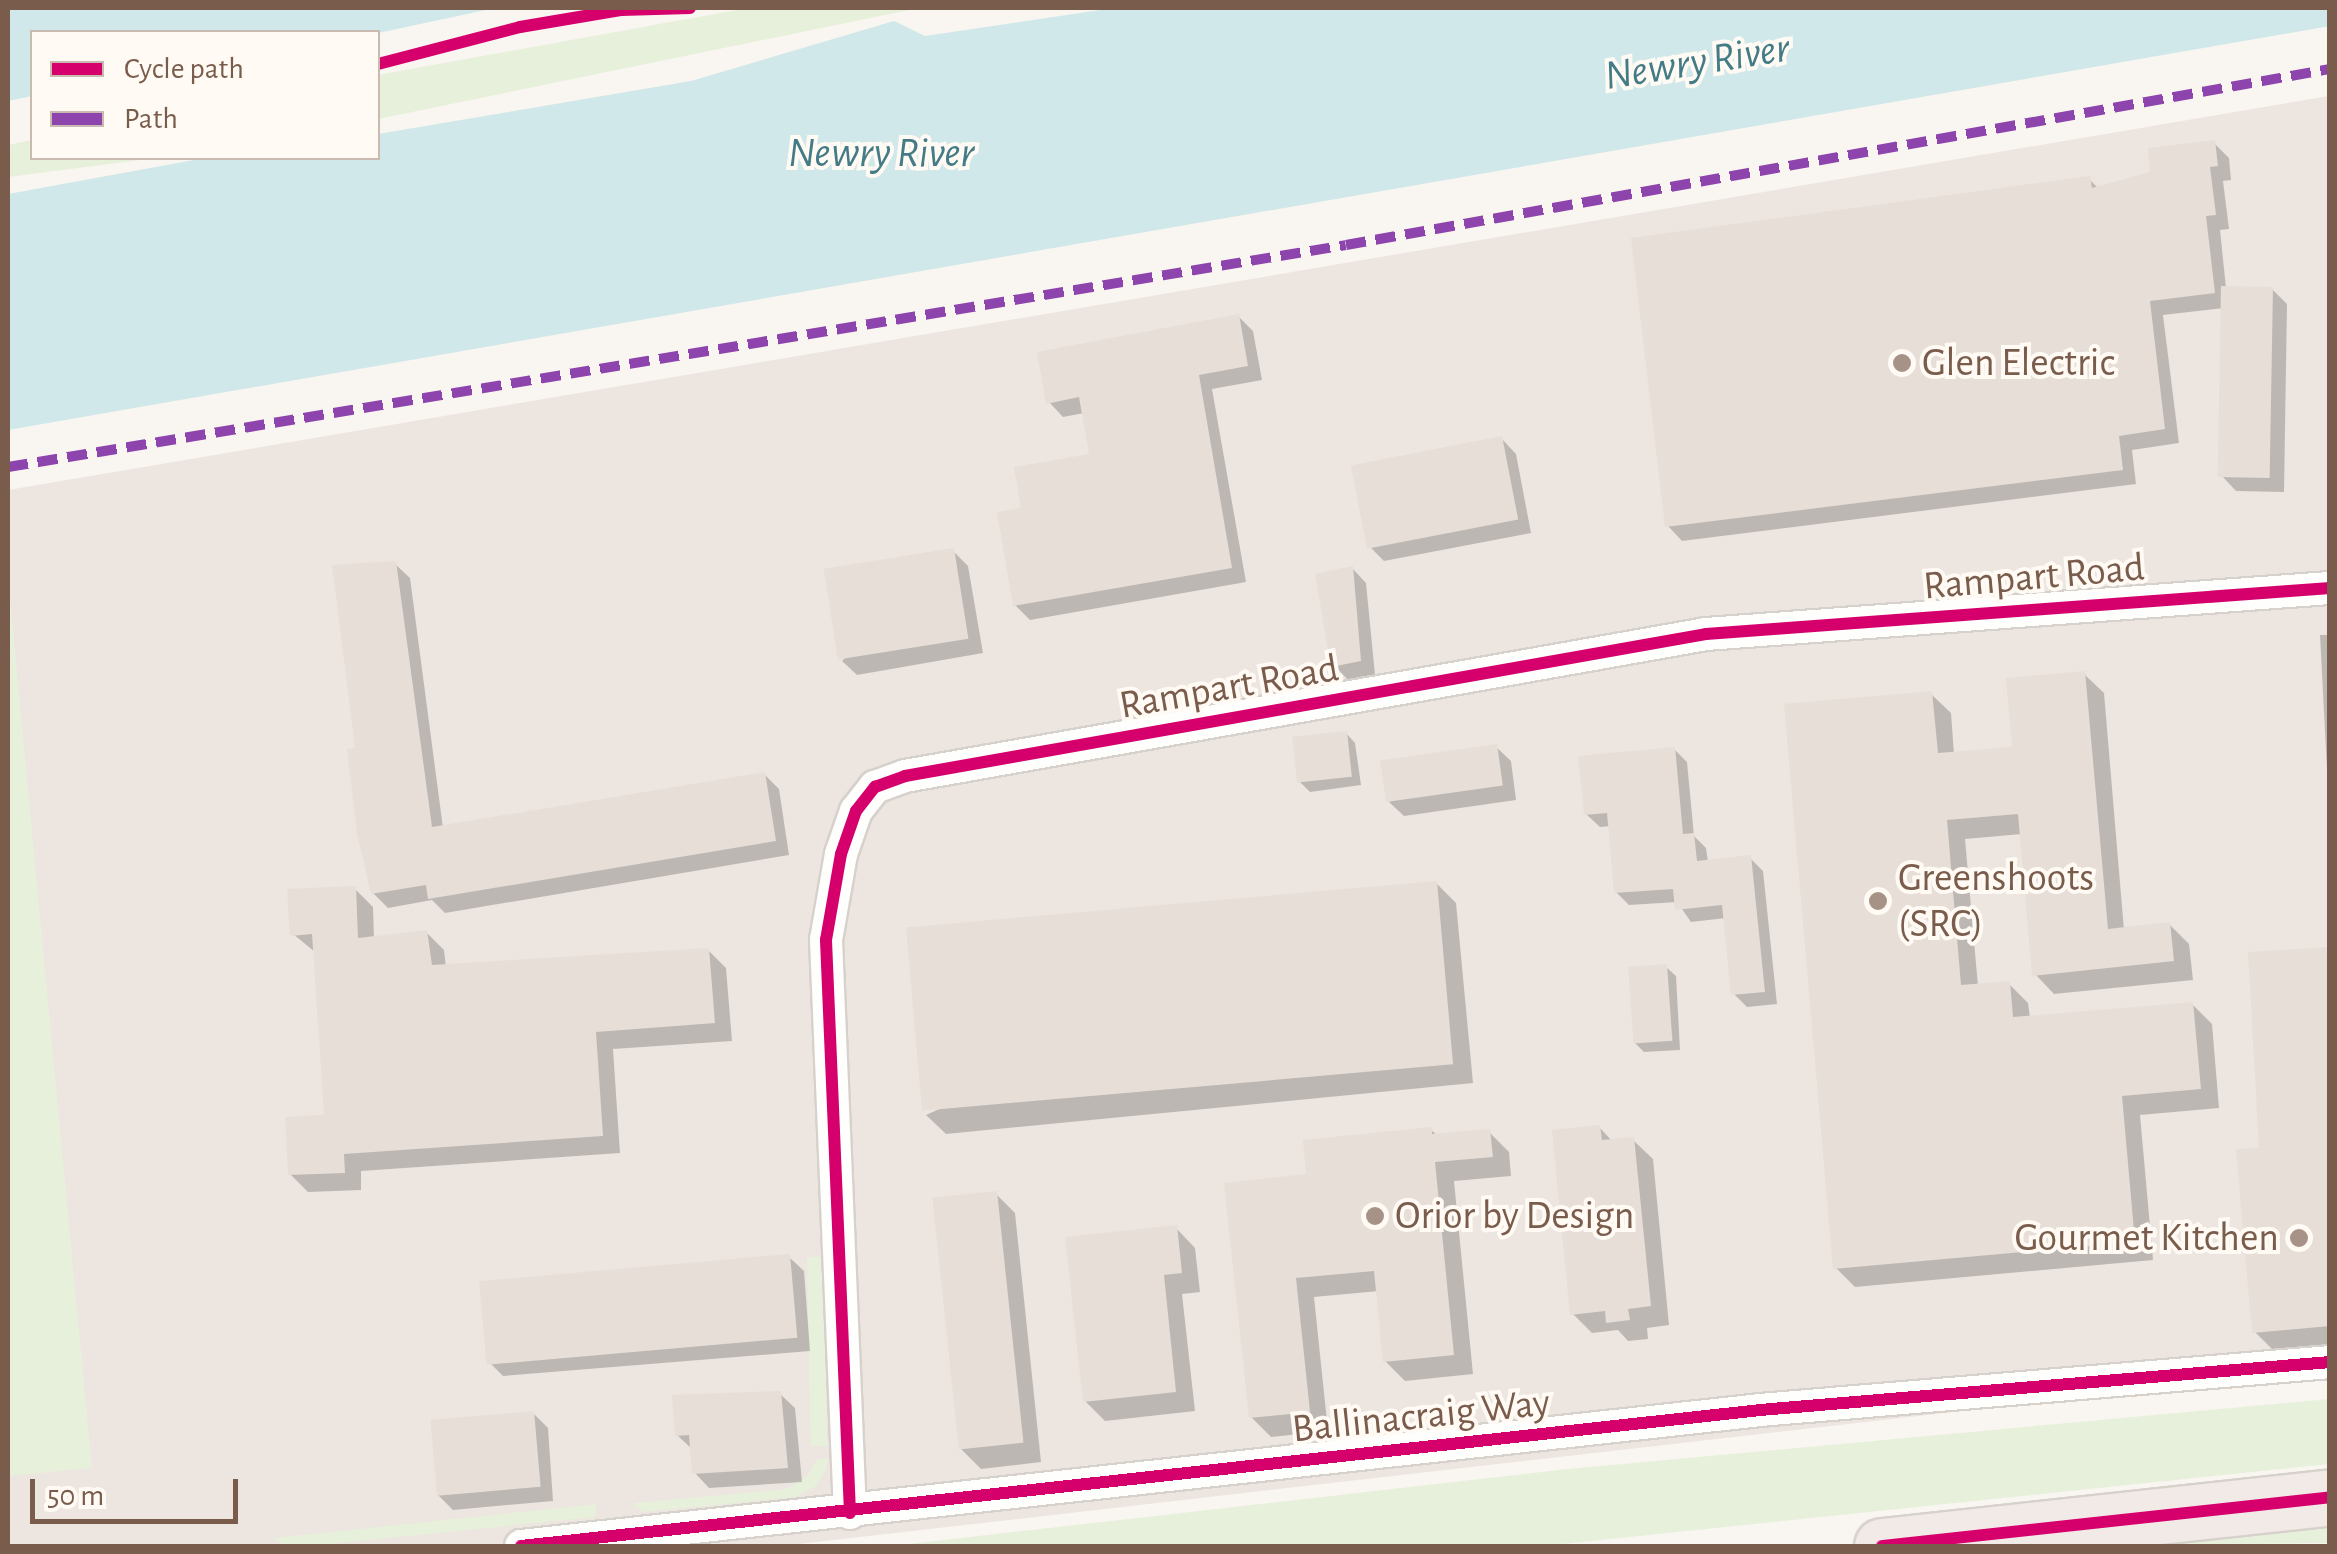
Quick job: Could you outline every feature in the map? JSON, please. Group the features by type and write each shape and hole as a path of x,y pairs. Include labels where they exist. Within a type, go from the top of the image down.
{"highway":[{"path":"1882,1546 2330,1497"}],"street":[{"name":"Rampart Road","path":"850,1512 826,940 840,854 856,811 875,787 905,776 1706,634 2330,588"},
{"name":"Ballinacraig Way","path":"521,1546 1760,1410 2330,1362"}],"shaded area":[{"path":"2329,96 2329,1369 781,1546 8,1546 8,490"}],"green space":[{"path":"748,8 919,8 380,119 380,75"},
{"path":"30,140 30,160 140,160 8,177 8,145"},
{"path":"8,576 92,1468 8,1476"},
{"path":"807,1257 824,1257 827,1446 810,1446"},
{"path":"2329,1399 2329,1464 1543,1546 891,1546 1568,1469"},
{"path":"817,1459 829,1459 824,1473 816,1486 796,1497 643,1512 634,1503 787,1489 808,1475"},
{"path":"597,1504 595,1517 310,1546 285,1546 274,1538"},
{"path":"2329,1516 2329,1543 2054,1546"}],"water":[{"path":"8,8 495,8 380,33 30,30 30,96 8,101"},
{"name":"Newry River","path":"1114,8 2329,8 2330,26 8,430 8,194 194,160 380,160 380,134 691,81 894,21 925,36"}],"building":[{"name":"Glen Electric","path":"2215,140 2218,166 2210,167 2216,215 2206,216 2215,293 2150,301 2165,429 2119,436 2123,470 1665,527 1631,238 2090,176 2092,188 2150,172 2148,148"},
{"path":"2221,286 2273,287 2270,478 2218,477"},
{"path":"1239,314 1248,366 1199,375 1232,568 1013,606 997,512 1021,508 1014,467 1089,454 1079,397 1046,404 1037,352"},
{"path":"1502,436 1518,519 1367,549 1351,465"},
{"path":"954,548 968,639 838,660 824,569"},
{"path":"396,561 432,827 765,772 776,841 428,899 426,885 371,894 357,833 347,749 355,748 332,565"},
{"path":"1353,566 1361,661 1331,667 1315,574"},
{"name":"Greenshoots (SRC)","path":"2085,671 2108,929 2170,922 2174,961 2032,976 2018,814 1947,820 1961,985 2010,981 2013,1017 2193,1002 2201,1089 2122,1096 2135,1242 1833,1269 1784,704 1932,691 1938,753 2012,747 2006,678"},
{"path":"1347,731 1352,777 1297,782 1292,737"},
{"path":"1497,744 1503,786 1386,802 1380,760"},
{"path":"1675,747 1683,834 1694,833 1697,861 1751,855 1765,992 1731,995 1722,905 1675,910 1673,889 1614,893 1607,813 1584,815 1578,756"},
{"path":"1437,881 1453,1064 922,1111 906,927"},
{"path":"356,886 358,938 427,930 432,965 709,948 715,1023 596,1032 603,1136 344,1154 345,1173 288,1175 285,1117 324,1115 312,934 290,936 287,889"},
{"path":"2330,947 2330,1326 2252,1333 2236,1149 2259,1148 2248,952"},
{"path":"1667,964 1672,1041 1633,1044 1628,967"},
{"path":"1600,1125 1602,1140 1634,1137 1651,1306 1628,1309 1630,1320 1606,1323 1605,1311 1570,1315 1552,1130"},
{"name":"Orior by Design","path":"1432,1127 1432,1134 1490,1129 1493,1157 1435,1162 1454,1355 1383,1362 1374,1271 1296,1278 1310,1412 1249,1418 1224,1183 1306,1174 1303,1140"},
{"path":"997,1191 1023,1443 959,1449 932,1198"},
{"path":"1177,1225 1182,1273 1164,1275 1176,1392 1083,1402 1065,1237"},
{"path":"790,1254 797,1338 487,1365 479,1281"},
{"path":"781,1391 788,1468 692,1474 689,1435 675,1436 672,1395"},
{"path":"534,1411 541,1487 437,1496 430,1420"}],"marked path":[{"path":"8,467 1346,245 2330,69"}],"cycle path":[{"path":"380,63 520,27 621,10 690,8"},
{"path":"850,1513 826,940 841,854 856,811 875,787 905,776 1706,634 2330,588"},
{"path":"521,1546 1760,1410 2330,1362"},
{"path":"1882,1546 2330,1497"}],"place":[{"name":"Glen Electric","path":"1902,363"},
{"name":"Greenshoots (SRC)","path":"1878,901"},
{"name":"Orior by Design","path":"1375,1216"},
{"name":"Gourmet Kitchen","path":"2299,1238"}]}
